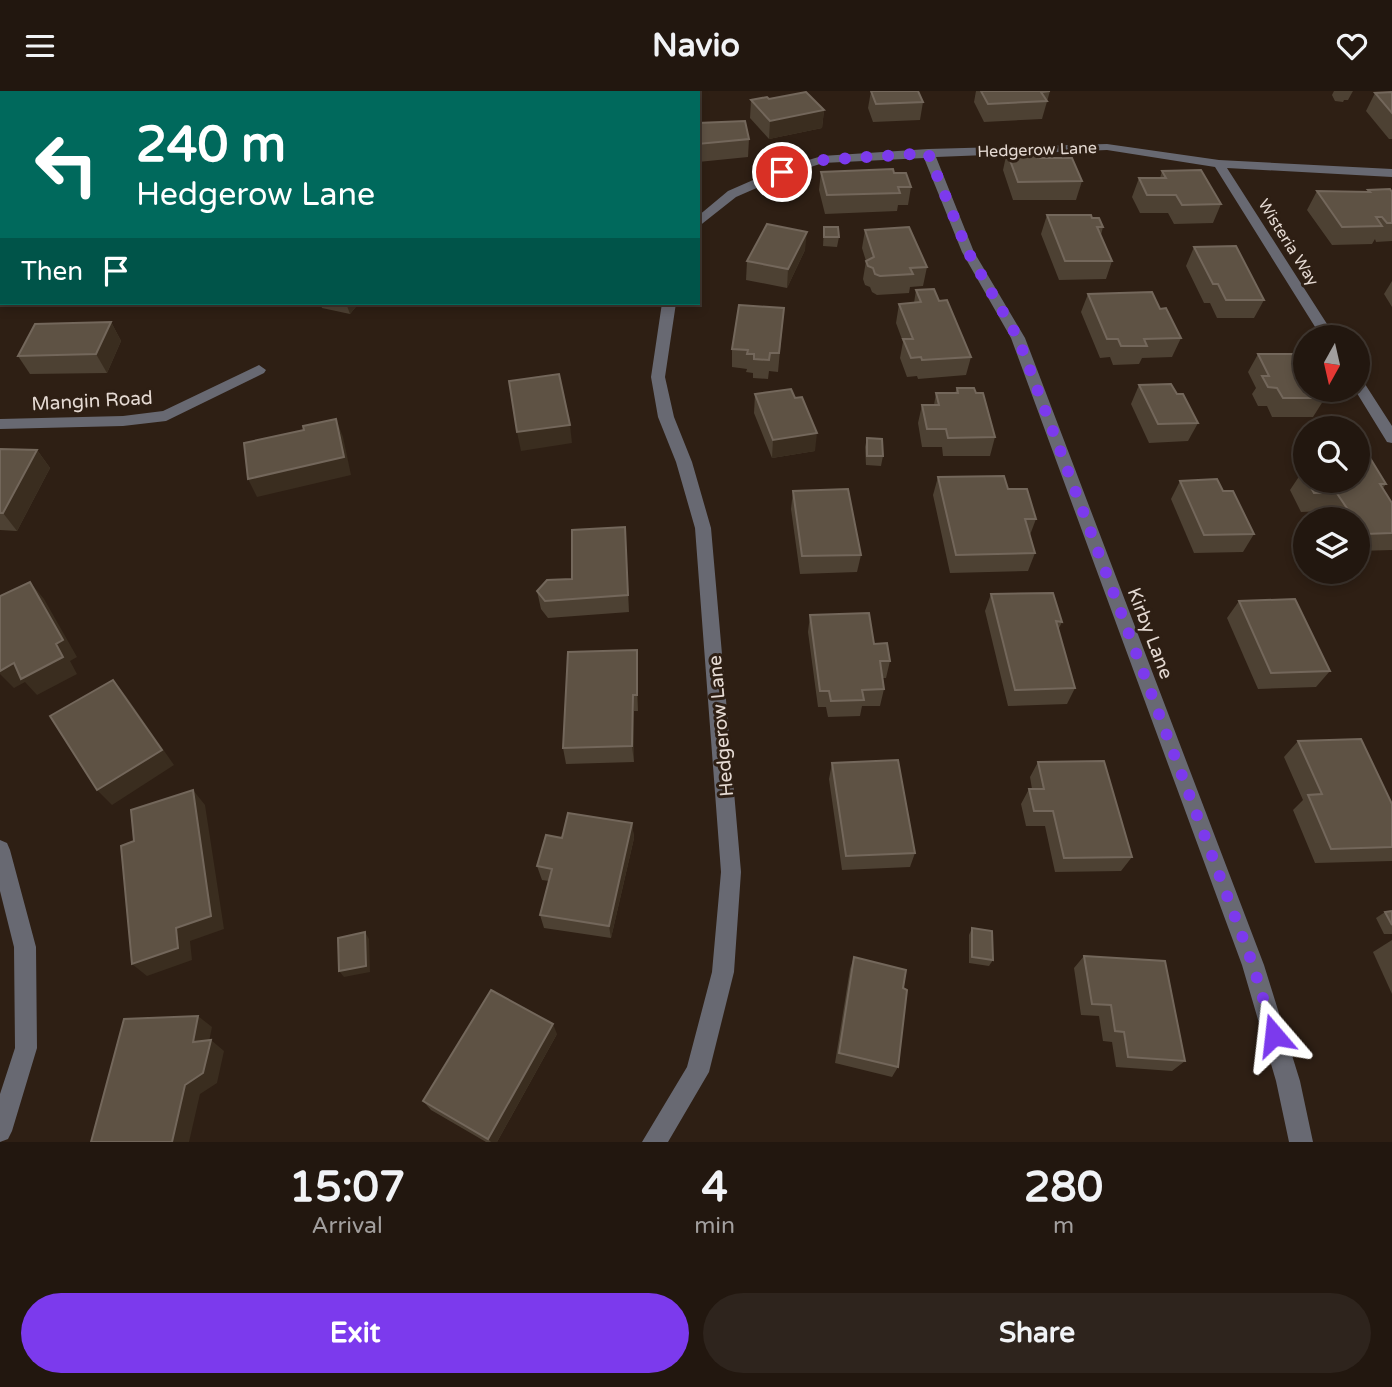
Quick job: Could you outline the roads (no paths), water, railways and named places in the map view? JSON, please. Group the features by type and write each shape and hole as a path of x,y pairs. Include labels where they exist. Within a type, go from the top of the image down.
{"street":[{"name":"Hedgerow Lane","path":"700,221 732,194 782,172 822,160 928,153 1107,147 1219,164 1392,173"},
{"name":"Kirby Lane","path":"928,153 968,252 1018,338 1253,965 1288,1081 1301,1142"},
{"name":"Wisteria Way","path":"1219,164 1321,325"},
{"name":"Hedgerow Lane","path":"654,1142 696,1072 723,972 731,872 703,529 684,462 666,417 658,377 669,305"},
{"name":"Mangin Road","path":"0,423 123,421 166,416 259,370"},
{"path":"1370,403 1392,438"},
{"path":"0,850 25,947 26,1048 0,1131"}]}
